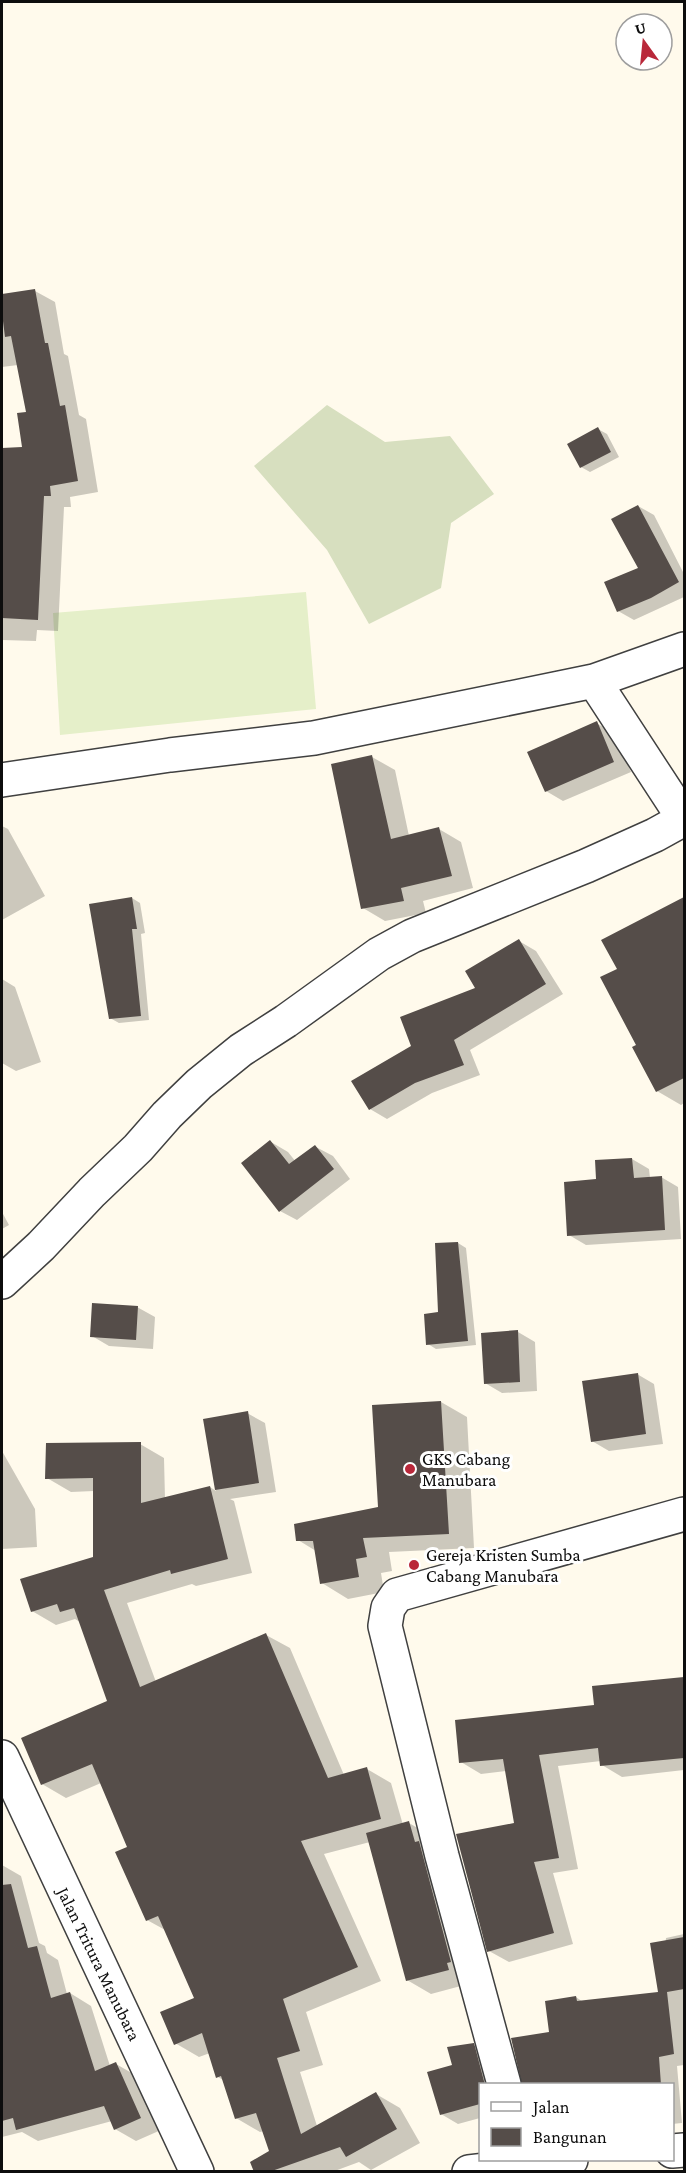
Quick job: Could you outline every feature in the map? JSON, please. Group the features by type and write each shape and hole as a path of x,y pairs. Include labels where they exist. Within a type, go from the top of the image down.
{"street":[{"path":"2,780 170,755 314,738 594,681 684,649"},
{"path":"2,1282 41,1246 138,1148 166,1115 199,1084 241,1050 379,954 412,936 585,866 655,835 684,819 594,681"},
{"path":"503,2083 442,1856 385,1626 388,1608 397,1595 684,1514"},
{"name":"Jalan Tritura Manubara","path":"2,1757 197,2172"},
{"path":"469,2172 524,2162 548,2161"}],"green space":[{"path":"327,405 385,442 450,436 494,494 451,523 441,588 369,624 327,550 254,466"},
{"path":"306,592 316,709 60,735 53,613"}],"building":[{"path":"35,289 60,406 65,405 78,481 50,486 51,496 44,496 38,620 2,618 2,448 22,447 17,413 26,412 11,336 5,337 2,294"},
{"path":"598,427 611,452 580,468 567,444"},
{"path":"638,505 679,582 651,598 617,612 604,582 638,568 611,519"},
{"path":"597,721 614,762 545,792 527,752"},
{"path":"372,755 391,839 439,827 452,876 401,888 404,901 361,909 331,764"},
{"path":"132,897 137,929 132,929 141,1016 109,1019 89,904"},
{"path":"684,897 684,1078 656,1092 632,1047 636,1045 600,977 617,969 601,940"},
{"path":"519,939 546,984 454,1040 464,1065 415,1083 369,1110 351,1081 411,1046 400,1017 475,988 465,971"},
{"path":"270,1140 289,1164 315,1145 334,1169 279,1212 241,1163"},
{"path":"632,1158 634,1178 662,1176 665,1230 567,1236 564,1182 596,1179 595,1160"},
{"path":"458,1242 468,1341 426,1345 424,1314 438,1312 435,1243"},
{"path":"92,1303 138,1306 136,1340 90,1337"},
{"path":"518,1330 520,1382 484,1384 481,1333"},
{"path":"638,1373 646,1434 591,1442 582,1381"},
{"name":"GKS Cabang Manubara","path":"441,1401 449,1534 363,1538 367,1557 356,1559 359,1577 320,1584 313,1541 296,1541 294,1524 378,1507 372,1405"},
{"path":"248,1411 259,1483 215,1490 203,1419"},
{"path":"141,1442 141,1503 210,1486 228,1559 171,1574 170,1570 104,1590 140,1687 266,1633 328,1778 367,1767 381,1819 301,1841 358,1967 283,1999 300,2051 277,2058 301,2134 376,2092 397,2129 346,2157 340,2147 269,2172 254,2172 250,2162 269,2151 256,2113 235,2119 221,2076 216,2078 202,2033 174,2045 160,2012 194,1998 158,1916 146,1921 115,1852 127,1847 92,1764 41,1785 21,1738 107,1701 74,1608 60,1612 57,1604 31,1612 20,1579 93,1557 93,1478 45,1479 46,1443"},
{"path":"684,1677 684,1758 600,1766 598,1748 539,1755 559,1858 534,1862 554,1933 487,1952 456,1834 514,1823 503,1759 459,1763 455,1720 594,1705 592,1686"},
{"path":"409,1821 415,1842 419,1841 451,1962 447,1963 449,1970 406,1981 366,1833"},
{"path":"11,1884 28,1948 37,1946 51,1998 70,1992 95,2071 116,2062 141,2118 114,2130 104,2106 16,2130 13,2118 2,2121 2,1885"},
{"path":"684,1937 684,1989 667,1992 674,2054 659,2057 661,2083 522,2083 511,2038 549,2032 545,2001 576,1996 577,2001 658,1992 650,1943"},
{"path":"474,2043 484,2083 479,2083 479,2104 440,2115 427,2072 452,2065 447,2047"}],"place":[{"name":"GKS Cabang Manubara","path":"410,1469"},
{"name":"Gereja Kristen Sumba Cabang Manubara","path":"414,1565"}]}
